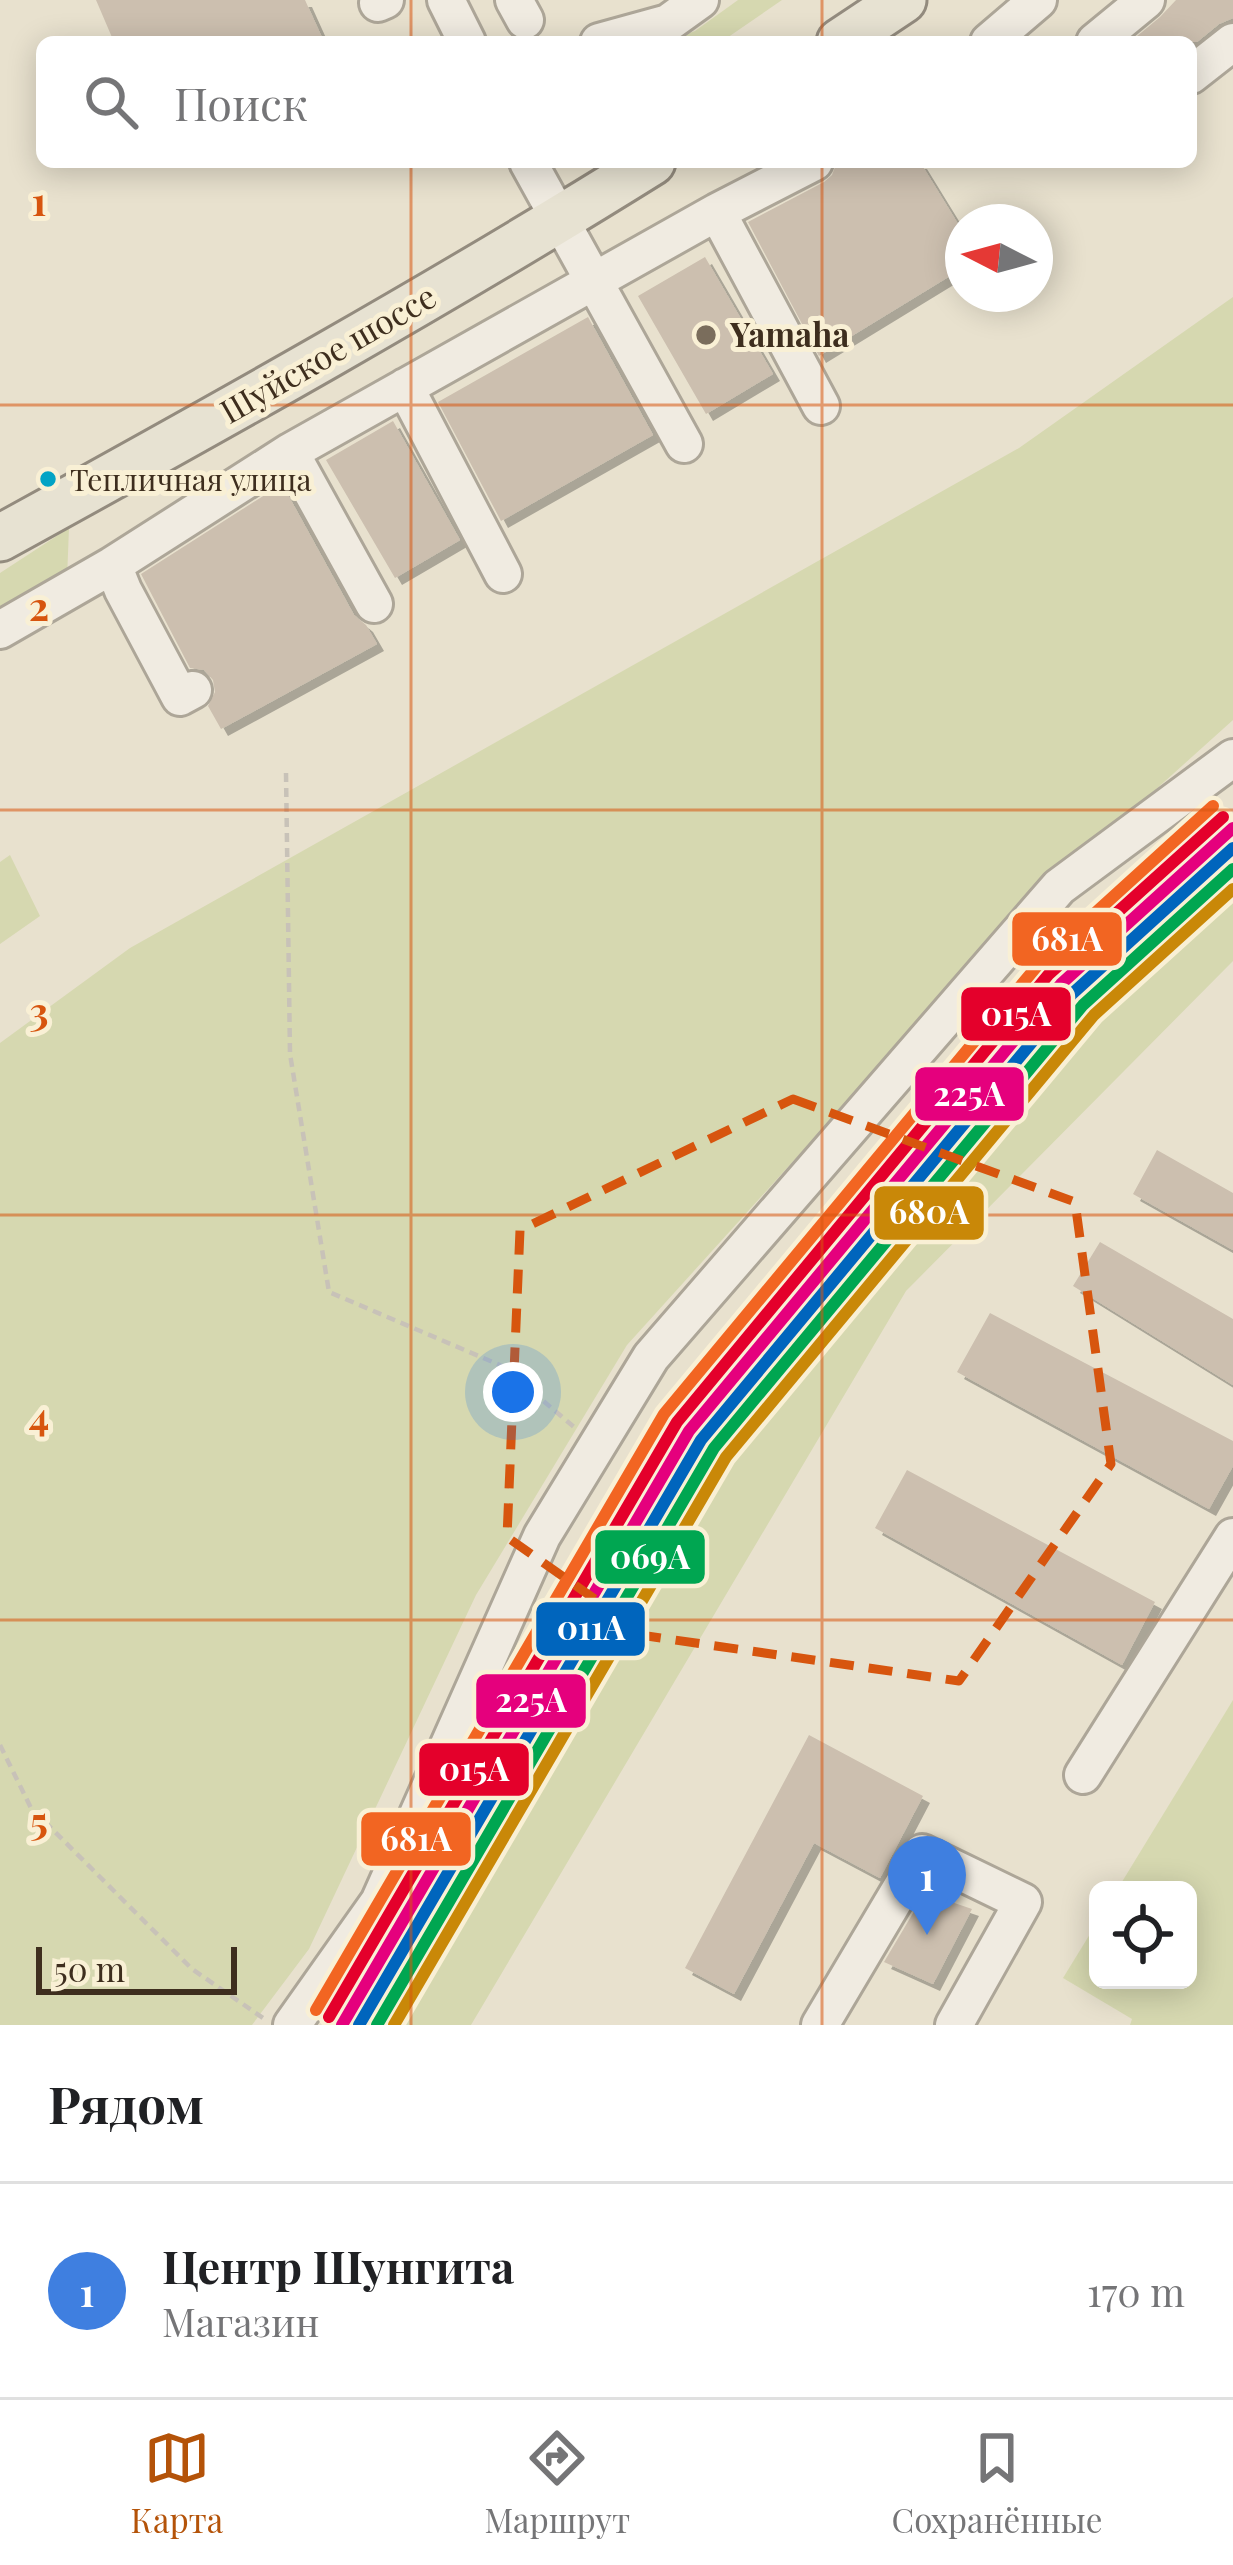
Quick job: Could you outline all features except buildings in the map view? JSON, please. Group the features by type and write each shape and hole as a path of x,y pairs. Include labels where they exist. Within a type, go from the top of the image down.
{"main road":[{"path":"849,36 903,0"},
{"name":"Шуйское шоссе","path":"0,538 242,404 642,168"}],"street":[{"path":"446,0 464,36"},
{"path":"620,36 668,22 700,0"},
{"path":"996,36 1038,0"},
{"path":"1102,36 1146,0"},
{"path":"1197,70 1233,42"},
{"path":"531,168 684,444"},
{"path":"0,630 290,452 802,168"},
{"path":"717,212 821,406"},
{"path":"405,387 503,574"},
{"path":"290,452 374,604"},
{"path":"112,565 179,697 193,690"},
{"path":"292,2025 379,1902 542,1536 651,1357 1059,887 1233,758"},
{"path":"1083,1775 1233,1537"},
{"path":"820,2025 922,1853 1022,1902 954,2025"}],"path":[{"path":"286,773 290,1054 329,1292 502,1366 597,1446"},
{"path":"0,1745 31,1808 192,1969 272,2025"}],"highlighted area":[{"path":"793,1099 1075,1202 1111,1464 959,1681 647,1636 507,1537 520,1230"}],"green space":[{"path":"738,0 782,0 730,36 681,36"},
{"path":"1233,297 1233,720 1014,917 627,1345 476,1595 309,1949 252,2025 0,2025 0,1043 130,948 1019,448"},
{"path":"69,528 67,579 0,618 0,573"},
{"path":"10,855 40,916 0,944 0,862"},
{"path":"1233,856 1233,961 906,1291 471,2025 371,2025 712,1443 1071,1000"},
{"path":"1233,1700 1233,2025 1130,2025 1132,2019 1063,1978 1089,1936 1089,1989 1197,1989 1197,1881 1122,1881"}],"transit line":[{"name":"681А","path":"316,2010 664,1414 1038,965 1213,806"},
{"name":"015А","path":"329,2017 677,1422 1049,974 1223,817"},
{"name":"225А","path":"342,2025 689,1431 1061,984 1233,828"},
{"name":"011А","path":"359,2025 701,1440 1072,994 1233,848"},
{"name":"069А","path":"377,2025 714,1448 1083,1005 1233,869"},
{"name":"680А","path":"394,2025 726,1457 1094,1015 1233,889"}],"place":[{"name":"Yamaha","path":"706,335"},
{"name":"Тепличная улица","path":"48,479"},
{"name":"Центр Шунгита","path":"927,1935"}]}
